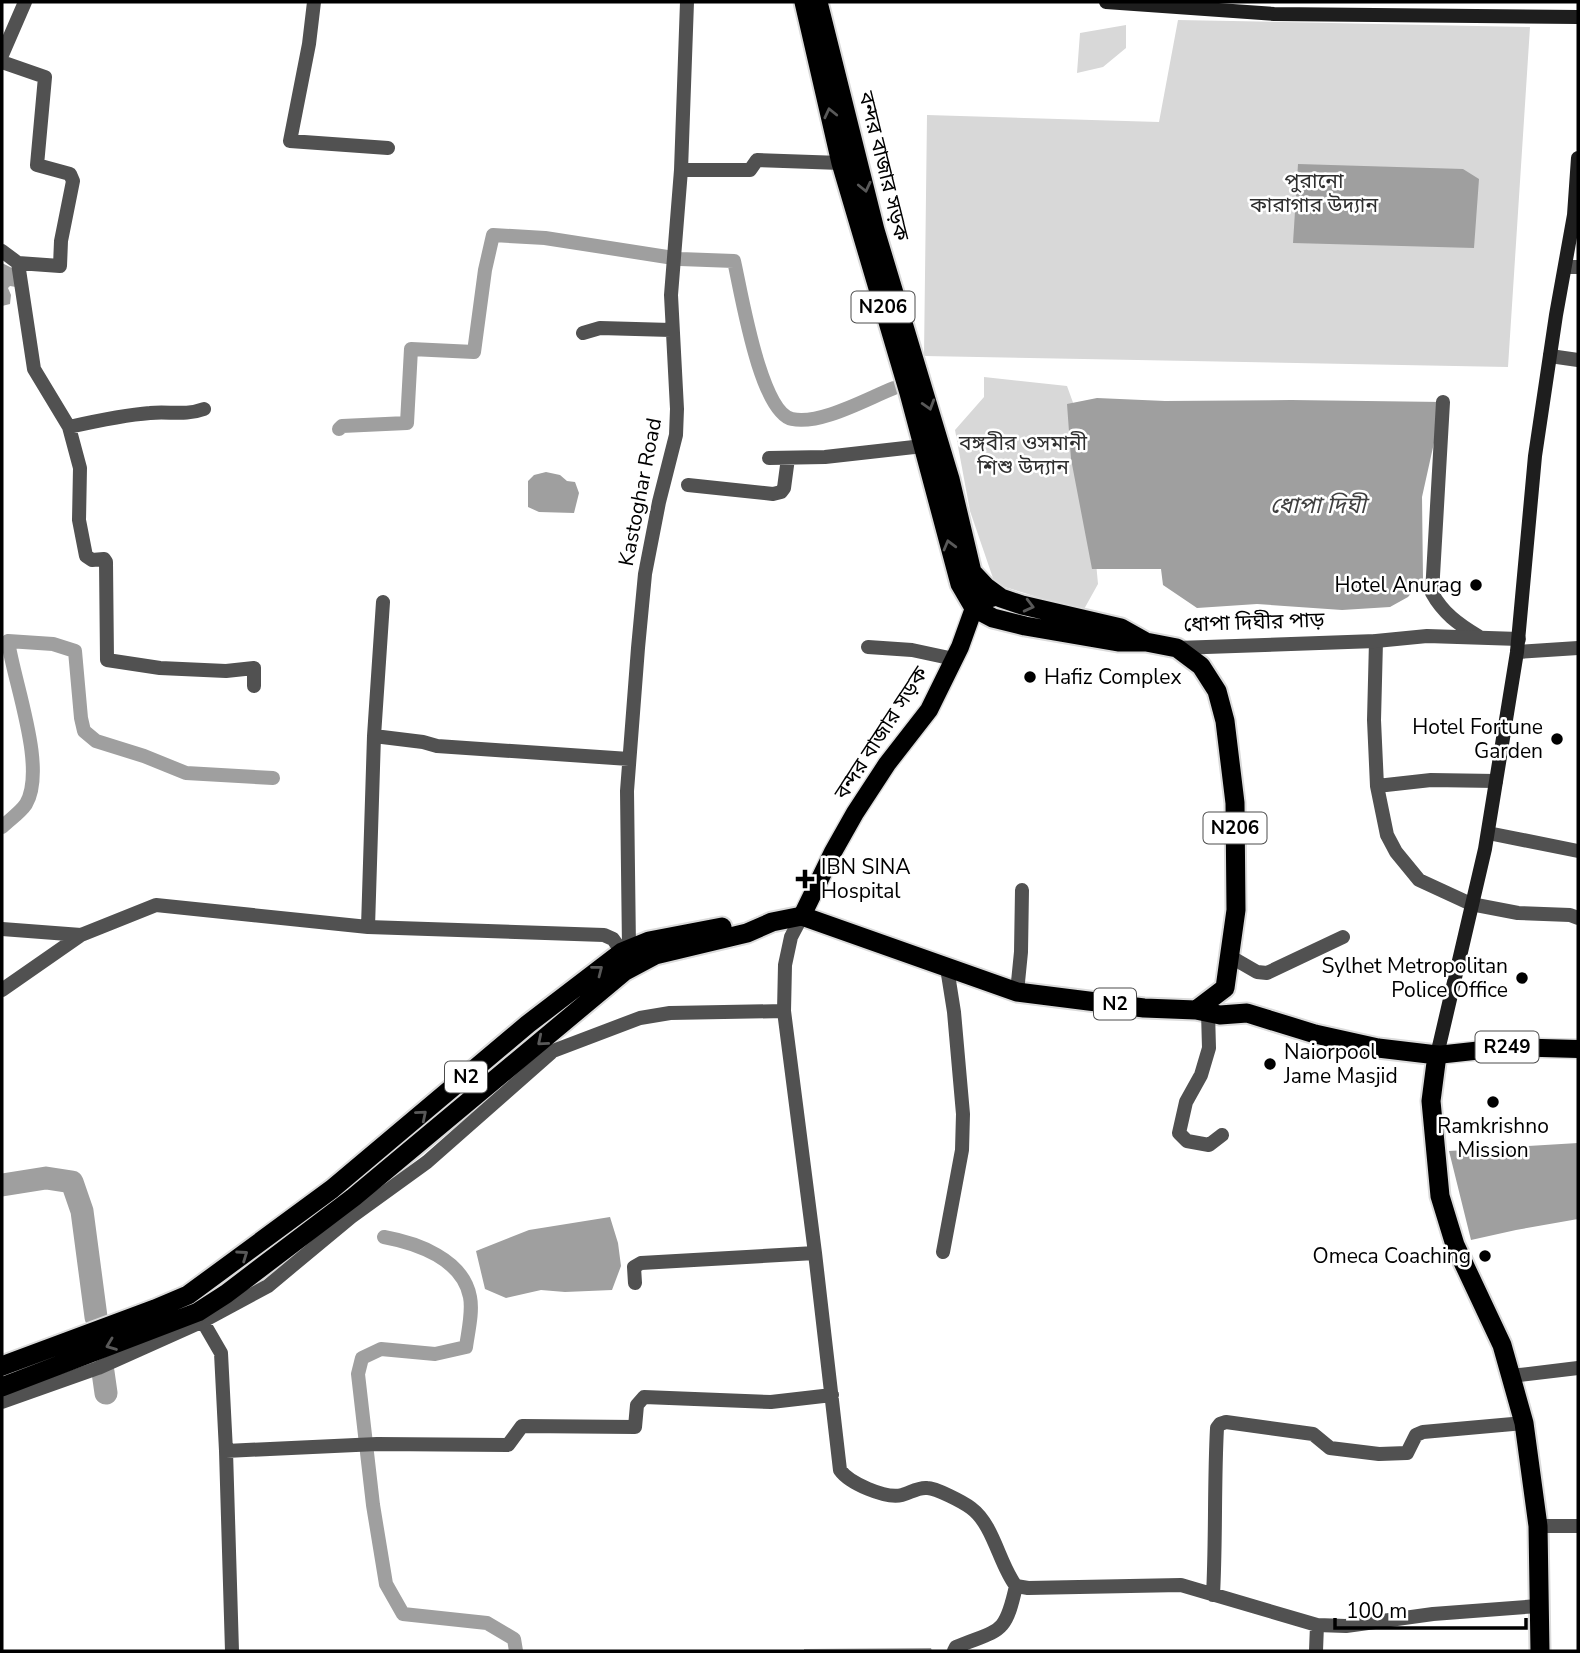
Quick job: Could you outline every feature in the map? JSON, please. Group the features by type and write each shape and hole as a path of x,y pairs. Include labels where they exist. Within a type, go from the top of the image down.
{"highway":[{"name":"N206","path":"804,2 841,163 960,584 974,608 998,619"},
{"name":"বন্দর বাজার সড়ক","path":"818,2 875,230 938,434 972,572 974,608"},
{"name":"N206","path":"972,572 998,596 1022,605 1121,628 1146,642"},
{"name":"ধোপা দিঘীর পাড়","path":"998,619 1118,642 1146,642 1177,648"},
{"name":"N206","path":"1177,648 1201,666 1217,691 1225,721 1235,803 1236,910 1226,988"},
{"name":"N2","path":"2,1366 155,1310 188,1295 332,1189 528,1024 626,950 662,938 746,922 772,922 802,916 1017,992 1220,1015 1247,1013 1315,1034 1378,1048 1437,1055"},
{"name":"N2","path":"2,1387 200,1317 226,1294 354,1197 625,971 655,955 747,933 772,922"},
{"path":"1202,1011 1226,988 1247,1013"},
{"path":"1437,1055 1431,1101 1440,1196 1455,1245 1502,1345 1524,1423 1538,1526 1540,1651"}],"main road":[{"path":"1106,2 1273,13 1578,17"},
{"path":"1437,1055 1488,833 1518,645 1535,456 1550,356 1572,267 1578,158"},
{"path":"974,608 984,600 998,596"},
{"name":"বন্দর বাজার সড়ক","path":"802,916 855,813 887,764 929,710 954,659 974,608"},
{"path":"964,635 998,619"},
{"name":"R249","path":"1437,1055 1510,1047 1578,1049"}],"street":[{"path":"2,55 25,2"},
{"path":"314,2 309,44 290,141 388,148"},
{"name":"Kastoghar Road","path":"626,950 629,759 645,574 676,435 677,386 671,330 671,295 681,170 687,2"},
{"path":"2,62 45,77 37,165 70,174 73,181 61,241 60,266 18,263 2,251"},
{"path":"681,170 750,170 757,160 841,163"},
{"path":"18,263 34,369 69,427 80,468 79,520 86,556 92,560 104,559 106,562 107,660 160,668 226,671 254,668 254,686"},
{"path":"583,333 600,328 671,330"},
{"path":"1550,356 1578,359"},
{"path":"1443,402 1432,593 1439,606 1452,619 1478,636"},
{"path":"69,427 154,412 191,414 204,409"},
{"path":"769,458 825,457 923,446"},
{"path":"688,485 773,494 781,492 784,488 788,458"},
{"path":"368,928 374,736 383,602"},
{"name":"ধোপা দিঘীর পাড়","path":"1177,648 1478,636 1518,645 1578,648"},
{"path":"1376,641 1374,720 1377,786 1387,835 1408,867 1419,880 1471,904 1518,913 1570,915 1578,918"},
{"path":"868,647 912,650 954,659"},
{"path":"374,736 437,746 629,759"},
{"path":"1377,786 1431,780 1496,781"},
{"path":"1488,833 1578,851"},
{"path":"1017,992 1022,890"},
{"path":"2,990 81,935 156,905 368,928 604,935 626,950"},
{"path":"802,916 791,937 785,965 784,1010 840,1470 844,1477 890,1496 931,1488 970,1507 996,1543 1007,1574 1016,1586 1181,1585 1317,1625 1346,1626 1433,1614 1538,1605"},
{"path":"2,929 81,935"},
{"path":"1231,957 1258,972 1267,973 1343,937"},
{"path":"943,1252 962,1150 963,1114 954,1012 947,968"},
{"path":"2,1402 98,1368 268,1286 351,1217 428,1162 553,1051 640,1018 670,1013 784,1010"},
{"path":"1202,1011 1209,1048 1201,1074 1186,1102 1179,1133 1187,1142 1209,1145 1222,1135"},
{"path":"635,1283 634,1267 640,1263 815,1253"},
{"path":"188,1295 220,1353 232,1651"},
{"path":"1511,1376 1578,1368"},
{"path":"226,1451 377,1444 508,1445 522,1426 635,1427 637,1405 643,1397 771,1402 832,1395"},
{"path":"1213,1595 1213,1497 1217,1429 1220,1424 1226,1422 1294,1430 1313,1434 1330,1448 1379,1454 1407,1453 1416,1435 1423,1432 1524,1423"},
{"path":"1538,1526 1578,1526"},
{"path":"954,1651 956,1647 1001,1629 1010,1612 1016,1586"},
{"path":"1316,1651 1317,1625"}],"green space":[{"name":"পুরানো কারাগার উদ্যান","path":"1178,20 1530,27 1508,367 924,356 927,115 1159,122"},
{"path":"1126,25 1126,48 1103,67 1077,73 1080,33"},
{"name":"বঙ্গবীর ওসমানী শিশু উদ্যান","path":"984,377 1067,386 1084,433 1098,584 1083,611 995,584 970,511 955,430 984,397"}],"water":[{"path":"1298,164 1463,169 1479,179 1474,248 1293,243"},
{"path":"2,263 16,270 16,287 8,288 11,295 10,304 2,306"},
{"name":"ধোপা দিঘী","path":"1097,398 1165,401 1443,402 1422,497 1423,579 1408,597 1390,607 1342,610 1257,604 1197,608 1163,585 1161,569 1092,569 1071,459 1067,404"},
{"path":"546,472 575,482 579,493 574,513 539,512 528,507 528,481 534,475"},
{"path":"1578,1143 1578,1219 1471,1240 1449,1151"},
{"path":"610,1217 618,1243 621,1266 612,1290 541,1290 506,1298 485,1289 476,1251 529,1230"},
{"path":"931,1648 932,1651 804,1651 804,1649"}],"waterway":[{"path":"339,429 342,426 407,423 411,349 474,352 485,270 493,235 545,238 680,259 734,261 761,374 770,396 781,411 792,419 804,420 830,415 894,388"},
{"path":"2,827 26,804 32,788 33,769 27,725 8,641 53,644 75,651 84,731 96,741 186,773 273,778"},
{"path":"2,1185 46,1178 72,1182 82,1211 96,1317"},
{"path":"384,1237 424,1249 448,1263 466,1284 471,1309 466,1347 435,1354 381,1349 362,1358 358,1374 373,1505 386,1584 403,1614 487,1623 514,1639 516,1651"},
{"path":"103,1372 106,1393"}],"place":[{"name":"Hotel Anurag","path":"1476,585"},
{"name":"Hafiz Complex","path":"1030,677"},
{"name":"Hotel Fortune Garden","path":"1557,739"},
{"name":"IBN SINA Hospital","path":"805,879"},
{"name":"Sylhet Metropolitan Police Office","path":"1522,978"},
{"name":"Naiorpool Jame Masjid","path":"1270,1064"},
{"name":"Ramkrishno Mission","path":"1493,1102"},
{"name":"Omeca Coaching","path":"1485,1256"}]}
